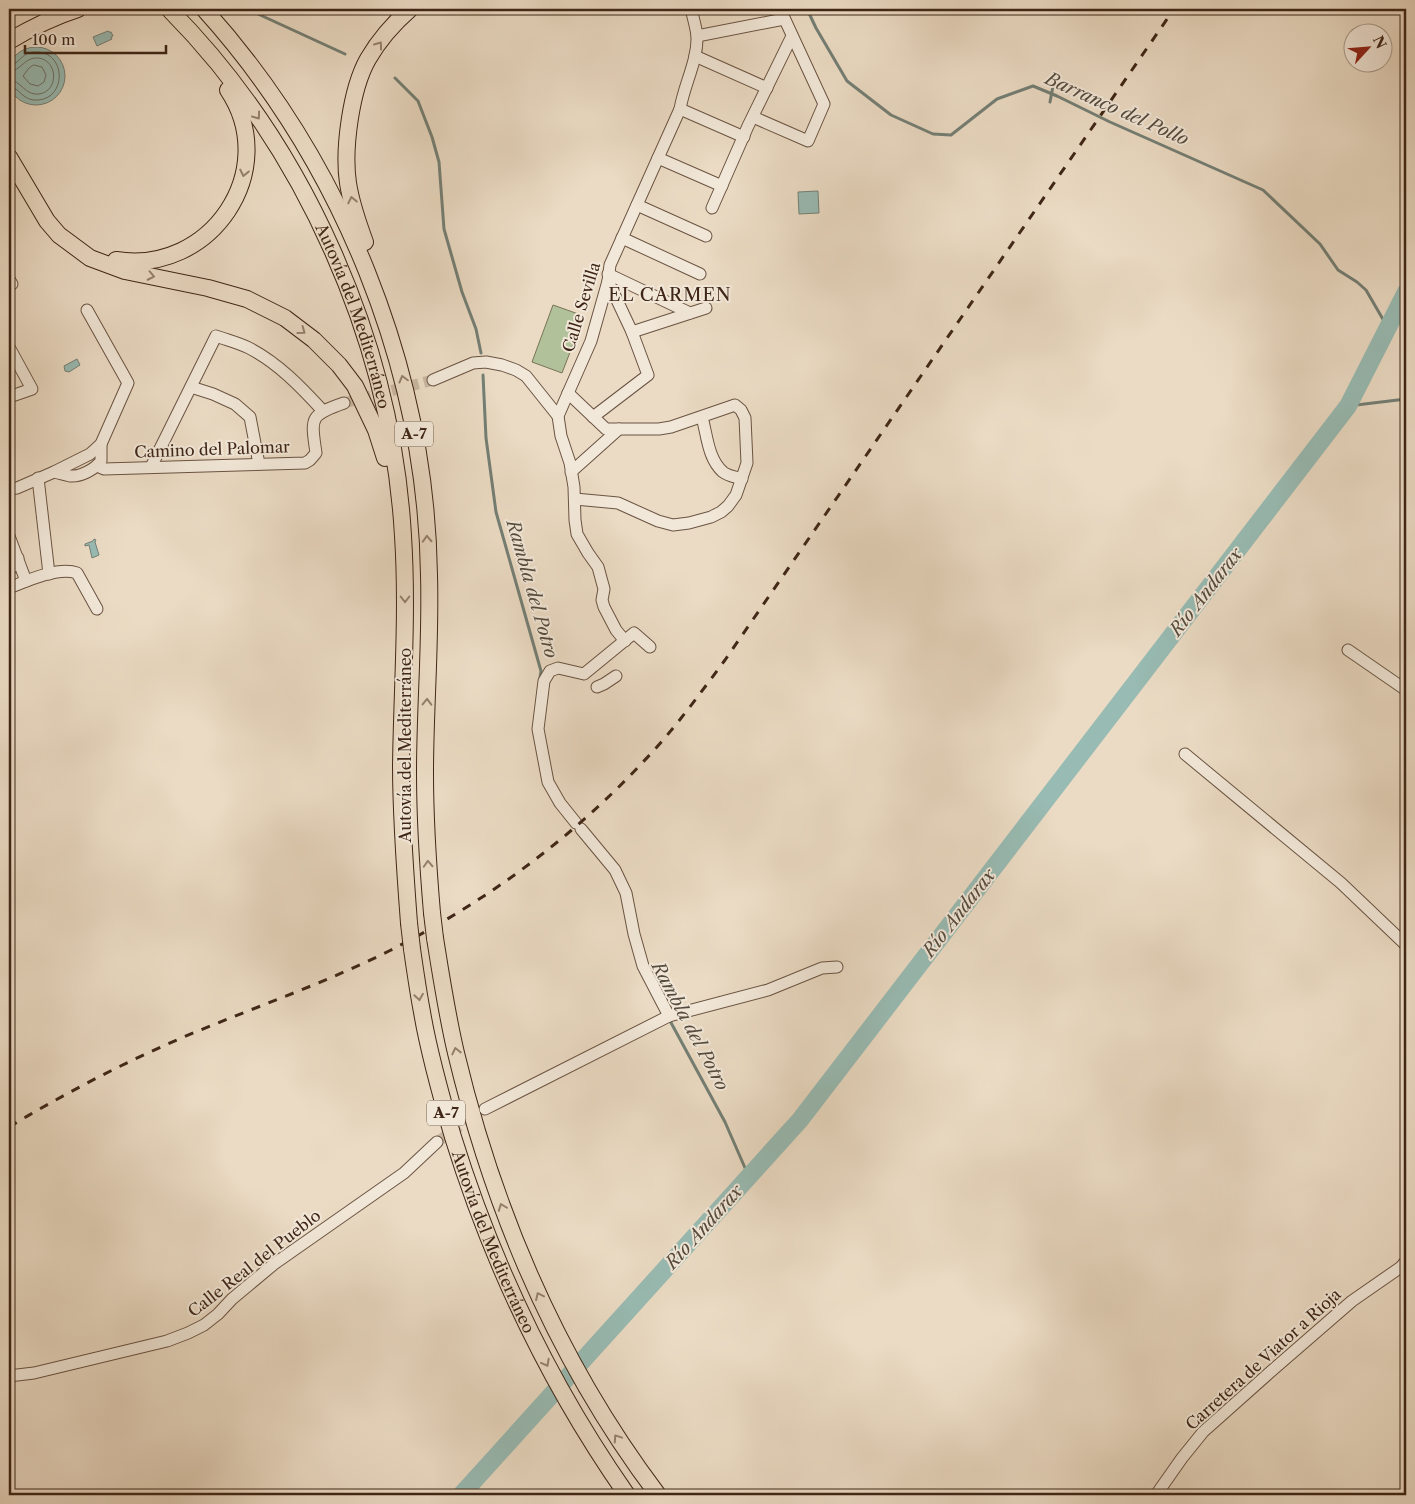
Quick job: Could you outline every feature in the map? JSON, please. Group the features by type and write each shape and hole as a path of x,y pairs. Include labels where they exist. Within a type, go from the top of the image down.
{"highway":[{"path":"9,41 51,18 78,9"},
{"name":"Autovía del Mediterráneo","path":"169,9 204,48 260,121 293,174 318,220 337,262 367,344 383,402 400,499 405,592 402,776 405,873 412,949 422,1014 445,1109 474,1200 502,1272 546,1364 574,1413 627,1495"},
{"name":"Autovía del Mediterráneo","path":"204,9 263,81 322,174 378,298 404,383 417,450 426,523 430,610 425,781 428,863 435,938 449,1019 482,1149 520,1252 562,1343 584,1384 614,1434 658,1495"},
{"path":"378,298 374,269 356,217 348,181 347,147 354,99 368,59 390,28 410,9"},
{"path":"74,246 104,258 128,262 152,261 171,256 191,246 211,232 225,216 240,188 246,161 246,136 233,98 215,71 204,48"},
{"path":"9,157 47,221 60,235 90,258 125,270 208,288 247,299 285,318 314,340 339,365 355,386 376,430 390,477 400,499"}],"street":[{"name":"Calle Sevilla","path":"558,416 591,341 610,265 680,109 695,56 697,36 691,9"},
{"path":"697,36 782,14 824,104 808,141 753,117"},
{"path":"712,208 766,88 792,36"},
{"path":"695,56 766,88"},
{"path":"680,109 744,136"},
{"path":"658,158 722,186"},
{"path":"637,205 706,236"},
{"path":"622,238 700,274"},
{"path":"608,278 690,313"},
{"path":"594,417 648,375 632,332 608,278"},
{"path":"632,332 706,308"},
{"path":"9,489 17,488 90,454 101,444 128,383 87,310"},
{"path":"151,467 216,336 248,348 277,365 322,411 344,403"},
{"path":"9,347 32,388 9,397"},
{"path":"433,380 473,363 486,362 502,365 526,376 558,416 561,436 570,463 577,534 598,566 604,589 602,600 604,607 616,630 625,641"},
{"path":"191,387 235,404 250,418 259,464"},
{"path":"568,393 606,429 659,429 671,427 735,405 741,410 745,418 747,463 742,479 736,495 728,506 711,517 690,523 673,525 658,521 618,503 575,499"},
{"name":"Camino del Palomar","path":"54,472 72,476 88,472 97,466 104,469 305,463 316,453 313,432 314,418 322,411"},
{"path":"702,417 712,457 725,473 742,479"},
{"path":"571,472 619,429"},
{"path":"97,466 101,461 101,444"},
{"path":"38,478 48,574"},
{"path":"9,536 26,581"},
{"path":"9,570 18,558"},
{"path":"9,588 48,574 70,570 77,573 97,608"},
{"path":"650,647 634,633 584,674 558,668 550,671 544,681 538,729 548,782 560,803 615,870 626,892 634,934 643,966 669,1016"},
{"path":"1348,650 1406,690"},
{"path":"593,667 600,686 616,676"},
{"path":"1185,754 1342,883 1406,945"},
{"path":"485,1109 669,1016 768,990 822,968 837,966"},
{"name":"Calle Real del Pueblo","path":"9,1376 34,1373 167,1341 204,1325 274,1264 404,1173 437,1142"},
{"name":"Carretera de Viator a Rioja","path":"1156,1495 1203,1432 1352,1301 1406,1262"}],"green space":[{"path":"553,305 584,316 562,373 532,362"}],"water":[{"path":"108,31 113,36 111,37 112,39 97,46 93,37"},
{"path":"30,47 42,47 57,55 65,70 65,82 57,97 42,105 30,105 15,97 7,82 7,70 15,55"},
{"path":"818,191 819,213 799,214 798,192"},
{"path":"77,359 80,365 69,372 65,371 64,366"},
{"path":"94,539 96,540 99,555 92,558 89,545 85,546 85,544"}],"waterway":[{"name":"Rambla del Potro","path":"252,9 258,14 345,54"},
{"name":"Barranco del Pollo","path":"807,9 847,81 891,115 933,134 951,135 997,99 1033,86 1263,190 1320,244 1338,270 1366,290 1388,328"},
{"name":"Rambla del Potro","path":"395,78 418,101 432,137 439,162 444,229 462,292 476,329 481,353"},
{"name":"Barranco del Pollo","path":"1050,102 1053,86"},
{"name":"Río Andarax","path":"461,1495 800,1120 1348,406 1406,292"},
{"name":"Rambla del Potro","path":"483,375 486,438 496,512 541,671 540,678"},
{"path":"1348,406 1406,399"},
{"name":"Rambla del Potro","path":"669,1019 725,1122 749,1177"}],"tunnel":[{"path":"344,403 433,380"},
{"path":"437,1142 477,1114"}],"railway":[{"path":"9,1127 114,1069 205,1028 337,975 389,951 424,932 492,891 524,868 586,818 615,791 665,738 725,660 1174,9"}],"district":[{"name":"EL CARMEN","path":"670,295"}]}
